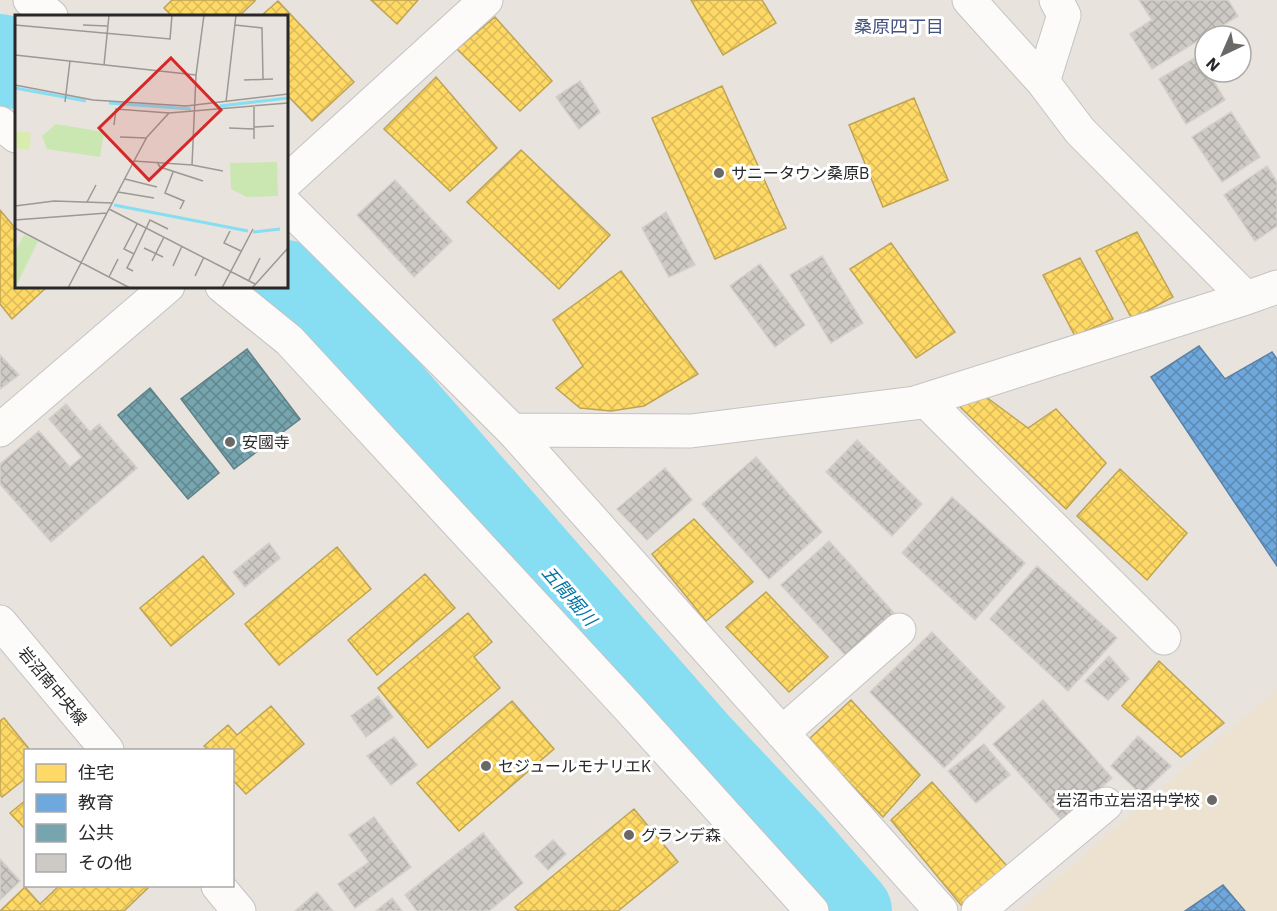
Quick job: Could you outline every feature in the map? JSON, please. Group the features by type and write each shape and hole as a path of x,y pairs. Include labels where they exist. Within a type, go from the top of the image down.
{"street":[{"path":"30,0 50,15"},
{"path":"288,180 486,0"},
{"path":"969,0 1043,82 1080,131 1246,298"},
{"path":"1043,82 1064,15 1056,0"},
{"path":"0,123 15,135"},
{"path":"288,206 512,430 941,911"},
{"path":"512,430 691,431 915,403 1277,287"},
{"path":"0,430 166,288"},
{"path":"224,288 289,340 628,707 812,911"},
{"path":"925,400 1164,638"},
{"name":"岩沼南中央線","path":"0,622 106,749"},
{"path":"782,733 899,630"},
{"path":"978,911 1106,804"},
{"path":"220,887 239,911"}],"shaded area":[{"name":"岩沼市立岩沼中学校","path":"1277,689 1277,911 1019,911"}],"building: 住宅":[{"path":"172,0 255,0 240,15 171,15 164,8"},
{"path":"371,0 418,0 397,24"},
{"path":"691,0 762,0 776,23 723,55"},
{"path":"278,1 354,82 312,121 288,96 288,15 262,15"},
{"path":"495,17 552,81 520,111 457,49"},
{"path":"436,77 497,148 450,191 384,129"},
{"name":"サニータウン桑原B","path":"722,86 786,228 715,259 652,118"},
{"path":"914,98 948,180 883,207 849,125"},
{"path":"521,150 610,235 559,289 467,202"},
{"path":"0,210 15,228 15,288 46,288 12,319 0,304"},
{"path":"1137,232 1173,297 1132,319 1096,251"},
{"path":"891,243 955,332 916,358 850,269"},
{"path":"1080,258 1113,319 1075,336 1043,275"},
{"path":"621,271 698,374 644,406 611,411 580,408 556,388 583,366 553,320"},
{"path":"982,394 1028,428 1056,409 1106,463 1066,509 957,404"},
{"path":"1120,469 1187,533 1147,580 1077,516"},
{"path":"694,519 753,582 706,621 652,554"},
{"path":"337,547 371,589 279,665 245,624"},
{"path":"203,556 234,594 171,646 140,608"},
{"path":"425,574 455,608 377,675 348,640"},
{"path":"766,592 828,657 789,692 726,627"},
{"path":"468,613 492,642 474,657 500,688 428,748 378,688"},
{"path":"1159,661 1224,723 1181,757 1122,706"},
{"path":"851,700 920,775 883,817 808,740"},
{"name":"セジュールモナリエK","path":"512,701 554,749 459,831 417,783"},
{"path":"271,706 304,744 246,794 234,781 234,749 207,749 204,746 228,725 237,735"},
{"path":"4,718 29,749 24,749 24,780 2,797 0,795 0,721"},
{"path":"932,782 1007,866 961,905 891,820"},
{"path":"24,802 24,828 10,813"},
{"name":"グランデ森","path":"634,809 678,862 618,911 518,911 515,907"},
{"path":"25,887 40,904 58,887 148,888 124,911 0,911"}],"building: 教育":[{"path":"1199,346 1225,379 1272,352 1277,359 1277,566 1151,377"},
{"path":"1223,885 1245,911 1185,911"}],"building: 公共":[{"path":"247,349 300,419 234,469 181,399"},
{"path":"150,388 219,473 188,499 118,415"}],"building: その他":[{"path":"1139,0 1228,0 1238,16 1225,24 1193,24 1193,44 1152,69 1130,34 1152,20"},
{"path":"1193,59 1193,84 1215,84 1225,100 1186,124 1159,79"},
{"path":"580,81 600,112 579,129 556,97"},
{"path":"1231,112 1260,157 1222,182 1192,137"},
{"path":"1267,166 1277,182 1277,226 1255,241 1224,195"},
{"path":"395,180 452,241 414,277 357,215"},
{"path":"666,212 695,265 669,277 642,228"},
{"path":"822,256 863,323 831,343 790,275"},
{"path":"760,264 805,325 775,347 730,286"},
{"path":"0,355 19,375 0,389"},
{"path":"66,404 90,432 99,424 137,468 51,542 0,484 0,464 39,431 70,467 82,457 49,419"},
{"path":"857,440 922,504 892,536 826,472"},
{"path":"756,457 822,532 769,579 702,504"},
{"path":"665,468 692,500 647,540 617,509"},
{"path":"952,497 1025,563 975,620 902,553"},
{"path":"829,541 894,613 847,657 781,585"},
{"path":"269,543 280,558 245,587 233,572"},
{"path":"1037,566 1117,638 1068,691 990,619"},
{"path":"932,632 1005,707 944,768 870,692"},
{"path":"1109,656 1129,679 1108,700 1085,681"},
{"path":"378,696 393,717 366,737 351,716"},
{"path":"1043,700 1112,778 1063,822 993,744"},
{"path":"1138,736 1171,766 1141,794 1111,766"},
{"path":"394,737 417,765 391,785 367,756"},
{"path":"984,744 1010,775 976,803 948,771"},
{"path":"374,817 411,867 355,908 338,884 369,862 349,835"},
{"path":"483,833 523,883 489,911 417,911 405,895"},
{"path":"553,840 566,854 548,870 535,856"},
{"path":"0,859 20,881 0,900"},
{"path":"317,892 333,911 295,911"},
{"path":"392,898 402,911 376,911"}],"waterway":[{"name":"五間堀川","path":"0,55 15,67"},
{"name":"五間堀川","path":"288,283 312,302 699,744 791,842 851,911"}],"place":[{"name":"サニータウン桑原B","path":"719,173"},
{"name":"安國寺","path":"230,442"},
{"name":"セジュールモナリエK","path":"486,766"},
{"name":"岩沼市立岩沼中学校","path":"1212,800"},
{"name":"グランデ森","path":"629,835"}],"district":[{"name":"桑原四丁目","path":"899,27"}]}
